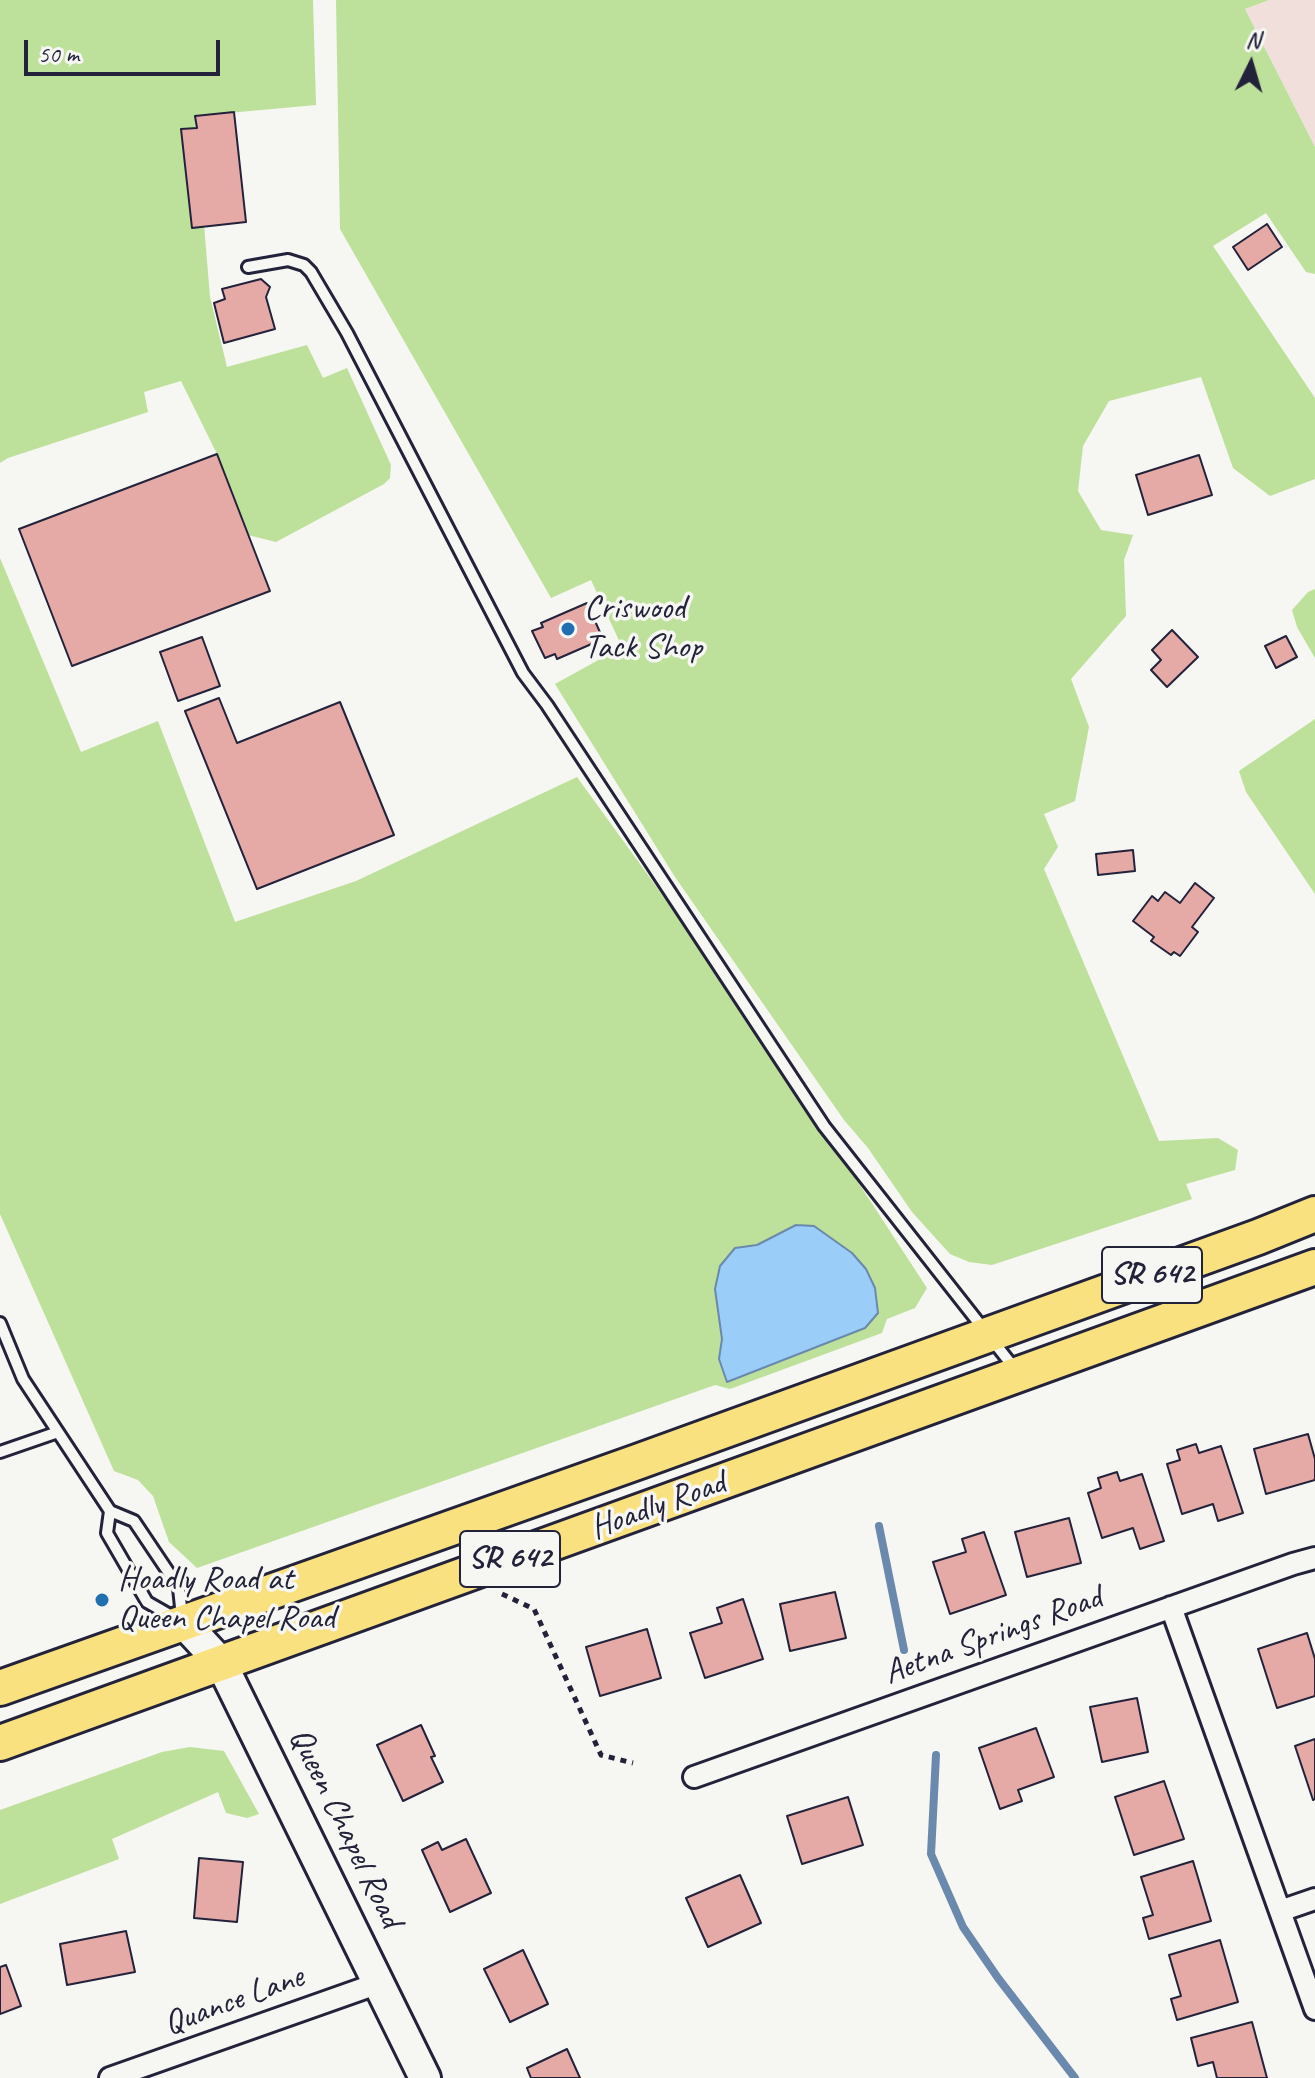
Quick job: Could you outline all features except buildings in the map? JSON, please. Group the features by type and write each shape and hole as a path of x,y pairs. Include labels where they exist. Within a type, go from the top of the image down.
{"main road":[{"name":"Hoadly Road","path":"0,1688 988,1335 1315,1214"},
{"name":"Hoadly Road","path":"0,1743 1315,1267"}],"street":[{"name":"Aetna Springs Road","path":"694,1777 1315,1558"},
{"path":"1171,1607 1315,2009"},
{"name":"Queen Chapel Road","path":"183,1622 221,1663 425,2078"},
{"path":"1280,1911 1315,1899"},
{"name":"Quance Lane","path":"110,2078 379,1983"}],"lane":[{"path":"248,267 288,260 304,265 311,272 347,333 523,673 824,1126 1020,1375"},
{"path":"0,1323 23,1379 110,1511 134,1521 179,1588 183,1622"},
{"path":"0,1452 58,1432"},
{"path":"110,1511 107,1533 147,1602 183,1622"}],"path":[{"path":"501,1593 534,1609 601,1755 633,1763"}],"shaded area":[{"path":"1269,0 1315,0 1315,147 1245,9"}],"green space":[{"path":"0,0 313,0 316,105 195,116 210,297 227,367 307,345 323,378 347,368 391,465 390,478 384,484 276,542 248,535 217,454 181,381 144,392 148,412 0,463"},
{"path":"336,0 1269,0 1245,9 1315,147 1315,274 1306,272 1266,213 1213,246 1315,398 1315,479 1270,496 1233,468 1201,377 1109,401 1083,446 1078,491 1101,530 1133,535 1124,560 1126,616 1071,679 1089,727 1075,801 1044,814 1058,847 1044,869 1159,1141 1218,1138 1238,1150 1235,1170 1186,1184 1192,1199 992,1265 969,1262 950,1254 912,1212 675,877 555,684 622,647 591,580 551,598 340,229"},
{"path":"0,558 81,752 158,721 235,922 356,881 577,777 747,1012 927,1288 915,1308 887,1319 882,1333 730,1389 715,1385 197,1568 169,1542 153,1496 138,1480 114,1471 0,1214"},
{"path":"1315,589 1315,658 1297,627 1292,610 1308,592"},
{"path":"1315,719 1315,894 1246,792 1239,771"},
{"path":"190,1747 224,1751 259,1814 247,1818 226,1813 218,1792 112,1839 119,1859 0,1904 0,1810 162,1752"}],"water":[{"path":"796,1225 814,1226 852,1253 866,1269 875,1288 878,1313 865,1328 727,1382 719,1359 722,1339 715,1289 720,1266 735,1248 757,1245"}],"waterway":[{"path":"879,1526 904,1650"},
{"path":"936,1755 931,1854 963,1927 1075,2078"}],"place":[{"name":"Criswood Tack Shop","path":"568,629"},
{"name":"Hoadly Road at Queen Chapel Road","path":"102,1600"}]}
